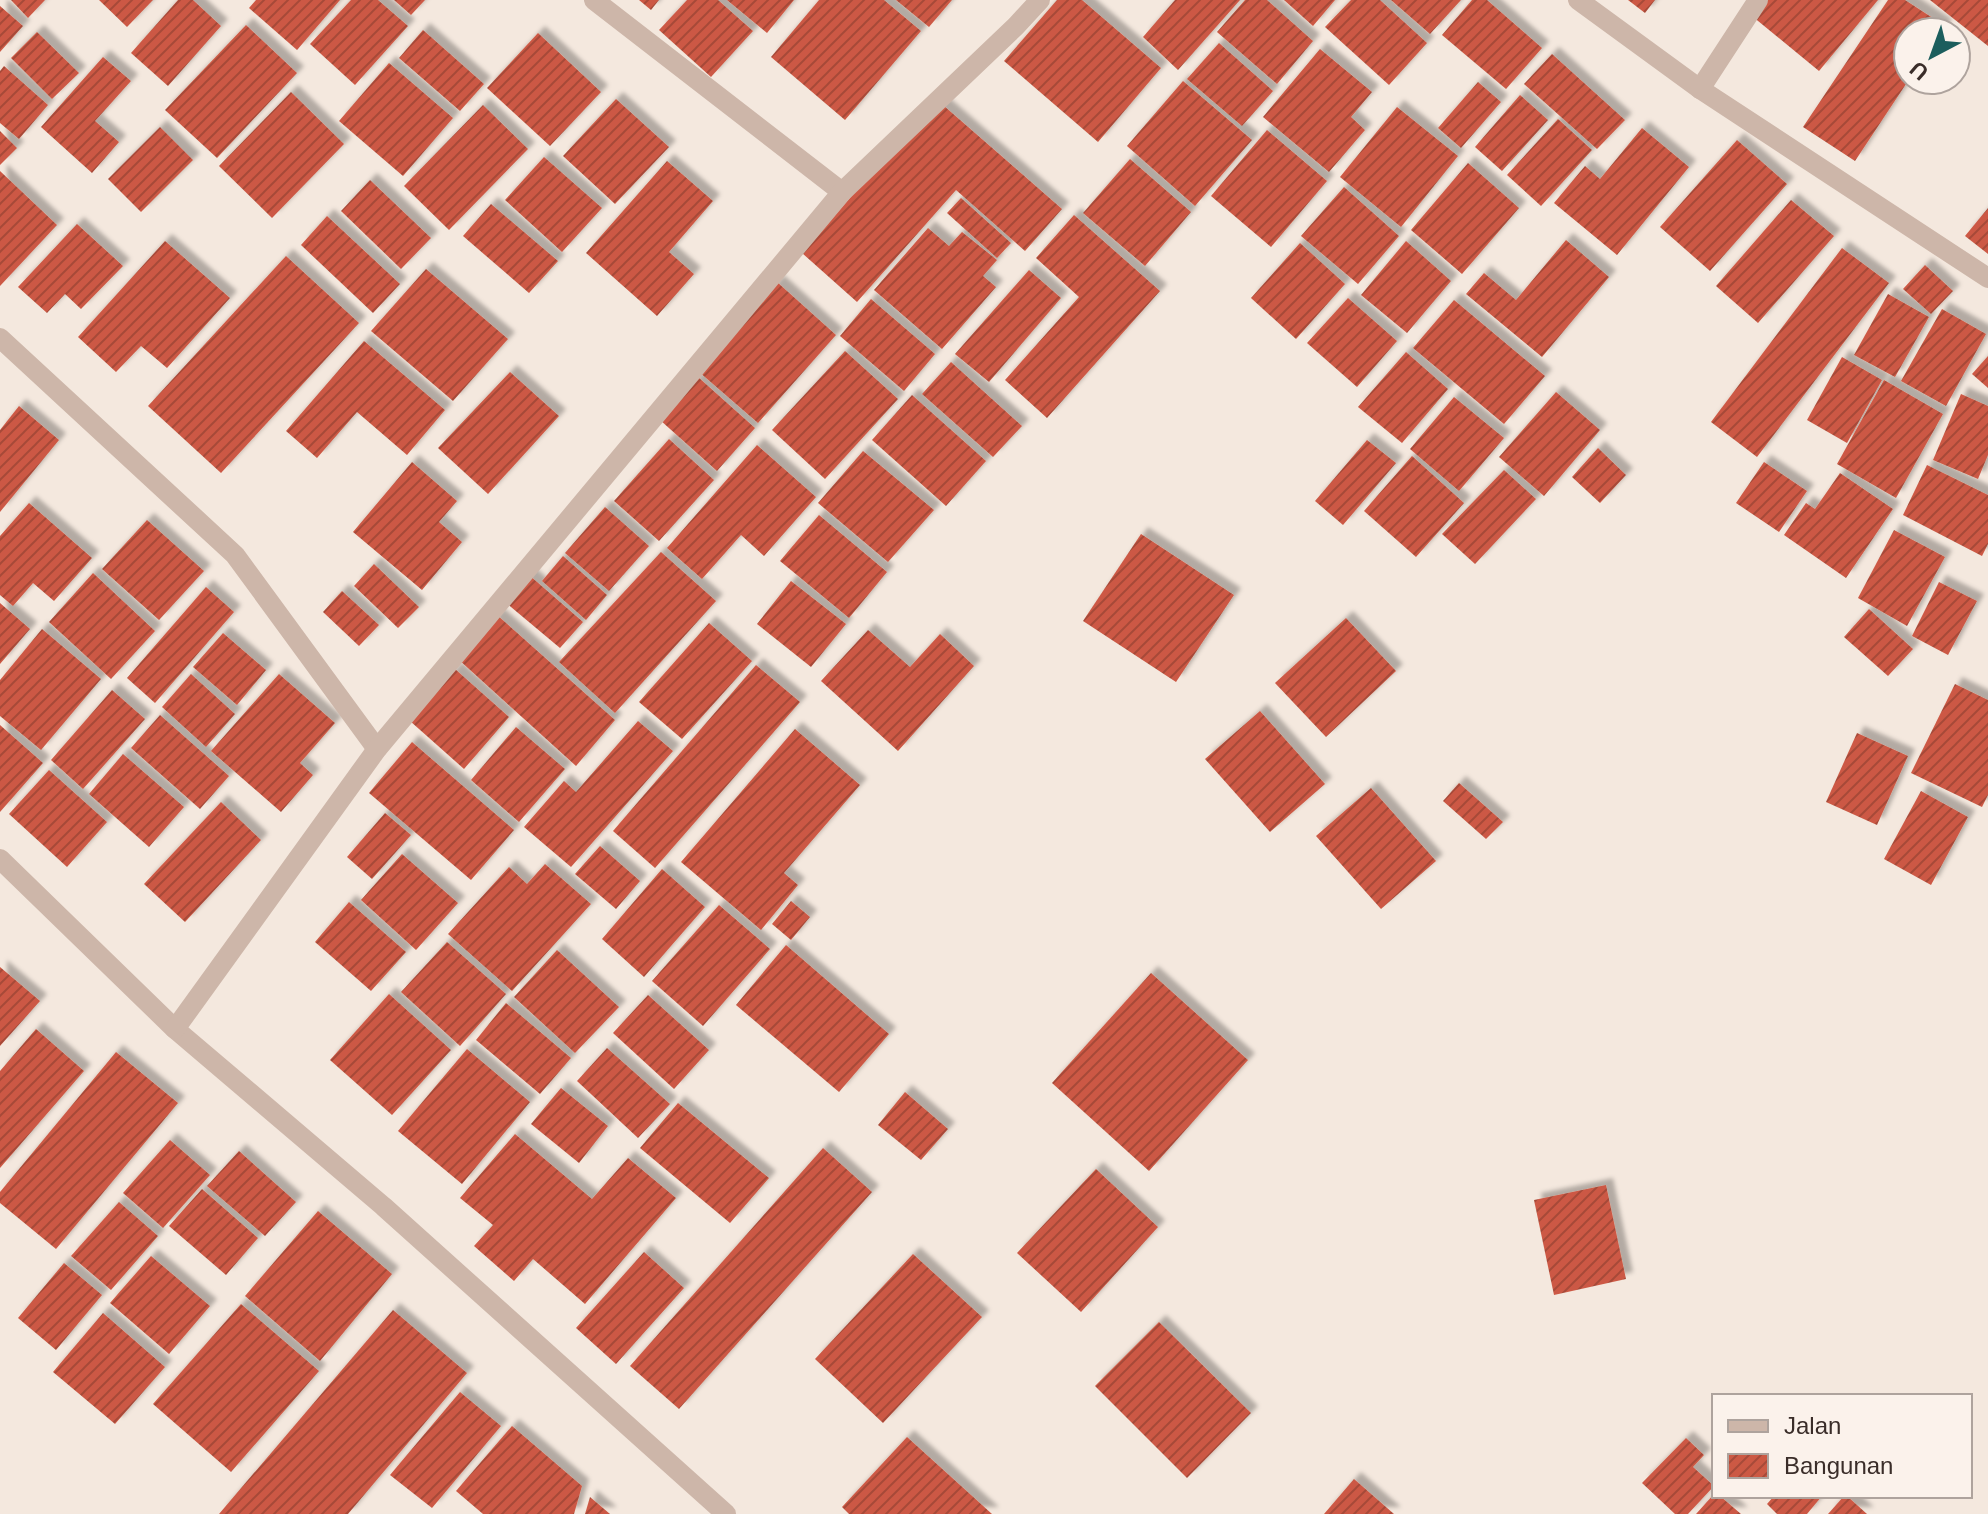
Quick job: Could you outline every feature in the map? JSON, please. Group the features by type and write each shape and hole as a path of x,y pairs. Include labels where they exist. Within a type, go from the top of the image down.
{"street":[{"path":"594,0 842,192"},
{"path":"175,1029 377,749 842,192 1040,0"},
{"path":"1578,0 1700,89 1988,278"},
{"path":"1700,89 1758,0"},
{"path":"0,338 235,555 377,749"},
{"path":"0,859 175,1029 383,1206 726,1514"}],"building":[{"path":"11,0 45,0 28,18"},
{"path":"99,0 153,0 127,27"},
{"path":"178,0 193,0 221,26 168,86 131,53"},
{"path":"256,0 340,0 297,50 249,8"},
{"path":"351,0 378,0 408,26 355,85 310,44"},
{"path":"394,0 425,0 411,15"},
{"path":"639,0 659,0 651,10"},
{"path":"687,0 718,0 753,31 711,77 659,30"},
{"path":"727,0 794,0 767,33"},
{"path":"819,0 884,0 921,31 845,120 771,57"},
{"path":"896,0 952,0 929,27"},
{"path":"1057,0 1082,0 1161,68 1098,142 1004,61"},
{"path":"1175,0 1240,0 1178,70 1143,37"},
{"path":"1245,0 1267,0 1313,41 1277,84 1217,32"},
{"path":"1284,0 1335,0 1313,26"},
{"path":"1351,0 1380,0 1427,43 1389,85 1325,27"},
{"path":"1391,0 1461,0 1430,34"},
{"path":"1472,0 1487,0 1542,48 1506,89 1442,35"},
{"path":"1628,0 1655,0 1645,13"},
{"path":"1764,0 1878,0 1819,71 1752,16"},
{"path":"1888,0 1905,0 1930,16 1892,16 1892,96 1898,96 1855,161 1803,127"},
{"path":"1930,0 1988,0 1988,46 1972,33 1972,16 1950,16"},
{"path":"0,6 23,26 0,52"},
{"path":"246,25 297,73 217,158 165,110"},
{"path":"423,30 484,84 460,111 399,58"},
{"path":"37,32 79,73 52,99 11,58"},
{"path":"538,33 601,92 550,146 487,88"},
{"path":"1219,43 1273,91 1242,126 1187,79"},
{"path":"1320,49 1372,92 1351,117 1365,130 1329,172 1263,117"},
{"path":"1552,54 1625,120 1597,149 1524,84"},
{"path":"103,57 131,81 95,121 119,142 92,173 41,127"},
{"path":"389,63 453,118 403,176 339,121"},
{"path":"4,66 48,105 19,139 0,123 0,71"},
{"path":"1183,81 1252,140 1195,206 1127,146"},
{"path":"1478,82 1501,102 1461,148 1438,128"},
{"path":"291,92 344,144 272,218 219,166"},
{"path":"1520,95 1548,120 1502,171 1475,147"},
{"path":"616,99 669,147 615,204 563,156"},
{"path":"936,99 1062,209 1025,251 956,190 857,302 802,253"},
{"path":"483,105 528,149 449,230 404,186"},
{"path":"1397,107 1458,156 1401,227 1340,177"},
{"path":"1558,119 1592,150 1541,206 1507,175"},
{"path":"160,127 193,160 141,212 108,179"},
{"path":"1642,128 1689,167 1617,255 1554,203 1585,166 1600,179"},
{"path":"1267,130 1327,181 1271,247 1211,196"},
{"path":"0,131 17,148 0,165"},
{"path":"1737,140 1787,184 1710,271 1660,227"},
{"path":"544,157 602,208 562,252 505,200"},
{"path":"1130,159 1191,212 1145,266 1083,213"},
{"path":"667,161 713,201 669,252 694,274 657,316 586,253"},
{"path":"1468,163 1519,208 1462,274 1411,230"},
{"path":"0,171 57,225 0,286"},
{"path":"370,180 431,238 401,269 341,211"},
{"path":"1344,187 1399,236 1358,284 1301,236"},
{"path":"961,198 1011,243 997,258 947,213"},
{"path":"1791,200 1834,236 1758,323 1716,286"},
{"path":"491,204 558,261 529,293 463,236"},
{"path":"1988,208 1988,254 1965,236"},
{"path":"1074,215 1160,291 1047,418 1005,380 1079,297 1036,258"},
{"path":"327,216 400,284 373,313 301,245"},
{"path":"77,224 123,266 81,309 65,294 47,313 18,287"},
{"path":"928,228 949,246 962,232 997,260 983,276 996,287 942,349 874,290"},
{"path":"1566,240 1609,277 1542,357 1466,294 1484,273 1516,300"},
{"path":"165,241 230,298 167,368 141,346 116,372 78,337"},
{"path":"1406,241 1451,281 1407,333 1361,295"},
{"path":"1300,243 1345,284 1296,339 1251,298"},
{"path":"1842,248 1889,283 1757,457 1711,422"},
{"path":"286,256 359,323 221,473 148,406"},
{"path":"1925,265 1953,291 1931,314 1903,289"},
{"path":"426,269 508,339 453,401 371,331"},
{"path":"1029,270 1061,298 989,382 955,354"},
{"path":"777,282 836,335 758,423 698,371"},
{"path":"1888,294 1929,317 1895,377 1854,355"},
{"path":"1348,298 1397,341 1357,387 1307,343"},
{"path":"871,299 935,354 904,391 840,336"},
{"path":"1454,300 1545,376 1504,424 1413,348"},
{"path":"1942,309 1986,334 1946,406 1901,381"},
{"path":"364,341 445,410 407,455 357,412 317,458 286,431"},
{"path":"845,351 898,399 825,479 772,430"},
{"path":"1406,352 1448,389 1402,443 1358,407"},
{"path":"1988,356 1988,388 1972,374"},
{"path":"1842,357 1882,380 1847,443 1807,420"},
{"path":"951,362 1022,426 993,457 922,394"},
{"path":"510,372 559,416 488,494 438,448"},
{"path":"698,377 755,428 717,471 660,420"},
{"path":"1884,380 1943,414 1896,498 1837,464"},
{"path":"1556,392 1600,430 1544,496 1499,457"},
{"path":"1961,394 1988,406 1988,455 1978,479 1933,460"},
{"path":"912,395 986,461 946,506 872,440"},
{"path":"1454,397 1504,438 1459,491 1410,449"},
{"path":"19,406 59,440 0,512 0,430"},
{"path":"669,439 714,480 659,541 614,501"},
{"path":"1367,440 1396,463 1343,525 1315,501"},
{"path":"757,445 816,497 764,556 741,535 702,579 667,548"},
{"path":"1598,448 1626,475 1600,503 1572,477"},
{"path":"863,451 934,510 888,562 818,503"},
{"path":"1412,456 1464,503 1416,557 1364,511"},
{"path":"412,462 457,501 439,522 462,542 422,590 353,532"},
{"path":"1764,462 1807,491 1779,532 1736,503"},
{"path":"1927,465 1988,495 1988,544 1982,556 1903,515"},
{"path":"1504,470 1536,499 1475,564 1442,534"},
{"path":"1840,473 1893,509 1846,578 1784,535 1806,503 1815,509"},
{"path":"29,503 92,558 54,601 33,583 13,606 0,595 0,536"},
{"path":"605,507 649,546 609,591 565,553"},
{"path":"819,515 887,572 849,618 780,561"},
{"path":"147,520 204,571 159,620 102,569"},
{"path":"1894,530 1945,557 1907,626 1858,598"},
{"path":"1141,534 1234,595 1176,682 1083,621"},
{"path":"661,552 716,601 615,713 559,662"},
{"path":"563,556 607,595 586,620 542,581"},
{"path":"374,564 419,607 398,628 354,586"},
{"path":"93,573 155,631 111,679 49,622"},
{"path":"529,575 583,622 560,648 505,602"},
{"path":"791,581 846,624 811,667 757,624"},
{"path":"1939,582 1977,601 1948,655 1912,636"},
{"path":"206,587 234,612 155,703 127,678"},
{"path":"342,591 379,625 359,646 323,612"},
{"path":"0,603 30,629 0,664"},
{"path":"1869,609 1913,649 1888,676 1844,637"},
{"path":"497,615 615,720 576,766 458,659"},
{"path":"1346,618 1396,671 1326,737 1275,683"},
{"path":"709,623 752,661 682,739 639,702"},
{"path":"42,629 101,679 41,750 0,716 0,680"},
{"path":"868,630 910,667 940,634 974,666 898,751 821,681"},
{"path":"223,633 266,670 237,705 193,667"},
{"path":"756,665 800,702 655,868 613,831"},
{"path":"455,669 509,717 464,769 410,721"},
{"path":"191,674 235,714 206,747 162,707"},
{"path":"279,674 335,723 300,763 313,775 281,812 211,751"},
{"path":"1955,684 1988,700 1988,795 1982,807 1911,773"},
{"path":"112,690 145,719 83,789 51,760"},
{"path":"1260,711 1325,784 1270,832 1205,759"},
{"path":"160,715 229,776 200,809 131,748"},
{"path":"638,721 673,751 571,867 524,827 564,781 576,792"},
{"path":"0,725 43,763 0,812"},
{"path":"516,727 565,769 519,822 471,780"},
{"path":"795,729 860,785 784,873 798,885 761,930 681,862"},
{"path":"1857,733 1908,756 1877,825 1826,802"},
{"path":"412,742 514,830 471,880 369,793"},
{"path":"123,754 184,807 149,847 89,794"},
{"path":"49,770 107,822 67,867 9,814"},
{"path":"1459,783 1503,822 1486,839 1443,801"},
{"path":"1371,788 1436,861 1381,909 1316,836"},
{"path":"1921,791 1968,817 1931,885 1884,859"},
{"path":"221,802 261,840 185,922 144,884"},
{"path":"385,813 411,835 372,879 347,857"},
{"path":"600,846 640,881 616,909 575,874"},
{"path":"402,854 458,903 416,950 361,900"},
{"path":"545,864 591,904 512,991 448,934 509,867 527,884"},
{"path":"662,869 705,907 644,977 602,939"},
{"path":"791,901 810,917 791,940 772,924"},
{"path":"349,902 406,952 371,991 315,942"},
{"path":"719,905 770,949 703,1026 652,981"},
{"path":"447,942 506,994 460,1046 401,992"},
{"path":"786,945 889,1034 839,1092 736,1005"},
{"path":"557,950 619,1007 575,1053 514,997"},
{"path":"0,967 40,1001 0,1046"},
{"path":"1151,973 1248,1060 1149,1171 1052,1083"},
{"path":"389,994 451,1050 392,1115 330,1060"},
{"path":"648,995 709,1050 674,1089 613,1033"},
{"path":"506,1003 571,1058 540,1094 476,1040"},
{"path":"36,1029 84,1071 0,1168 0,1071"},
{"path":"607,1048 670,1104 638,1138 577,1081"},
{"path":"467,1049 530,1102 462,1184 398,1131"},
{"path":"116,1052 178,1103 56,1249 0,1203 0,1192"},
{"path":"561,1088 608,1126 579,1163 531,1124"},
{"path":"905,1092 948,1129 921,1160 878,1125"},
{"path":"678,1103 769,1178 730,1223 640,1148"},
{"path":"515,1134 592,1199 628,1158 676,1198 585,1304 533,1259 514,1281 474,1246 493,1225 460,1198"},
{"path":"170,1140 210,1175 163,1228 123,1193"},
{"path":"823,1148 872,1192 679,1409 630,1366"},
{"path":"239,1151 296,1202 265,1236 207,1186"},
{"path":"1096,1169 1158,1227 1081,1312 1017,1253"},
{"path":"1606,1185 1626,1279 1554,1295 1534,1200"},
{"path":"202,1189 258,1238 226,1275 169,1226"},
{"path":"119,1202 158,1236 111,1290 71,1256"},
{"path":"318,1211 392,1274 320,1361 245,1296"},
{"path":"644,1252 684,1288 616,1364 576,1328"},
{"path":"913,1254 982,1317 883,1423 815,1359"},
{"path":"151,1256 210,1306 169,1354 110,1303"},
{"path":"64,1263 102,1295 56,1350 18,1318"},
{"path":"241,1304 319,1371 231,1472 153,1404"},
{"path":"393,1310 467,1373 348,1514 219,1514"},
{"path":"103,1313 165,1367 115,1424 53,1372"},
{"path":"1159,1322 1251,1413 1187,1478 1095,1386"},
{"path":"460,1392 501,1426 432,1508 390,1475"},
{"path":"512,1426 582,1486 574,1514 483,1514 456,1491"},
{"path":"907,1437 992,1514 849,1514 842,1507"},
{"path":"1686,1438 1704,1455 1693,1467 1712,1484 1712,1488 1688,1514 1675,1514 1642,1483"},
{"path":"1354,1479 1394,1514 1324,1514"},
{"path":"1712,1496 1722,1498 1741,1514 1696,1514"},
{"path":"590,1497 610,1514 585,1514"},
{"path":"1772,1498 1820,1498 1807,1514 1777,1514 1767,1504"},
{"path":"1842,1498 1849,1498 1867,1514 1828,1514"}]}
